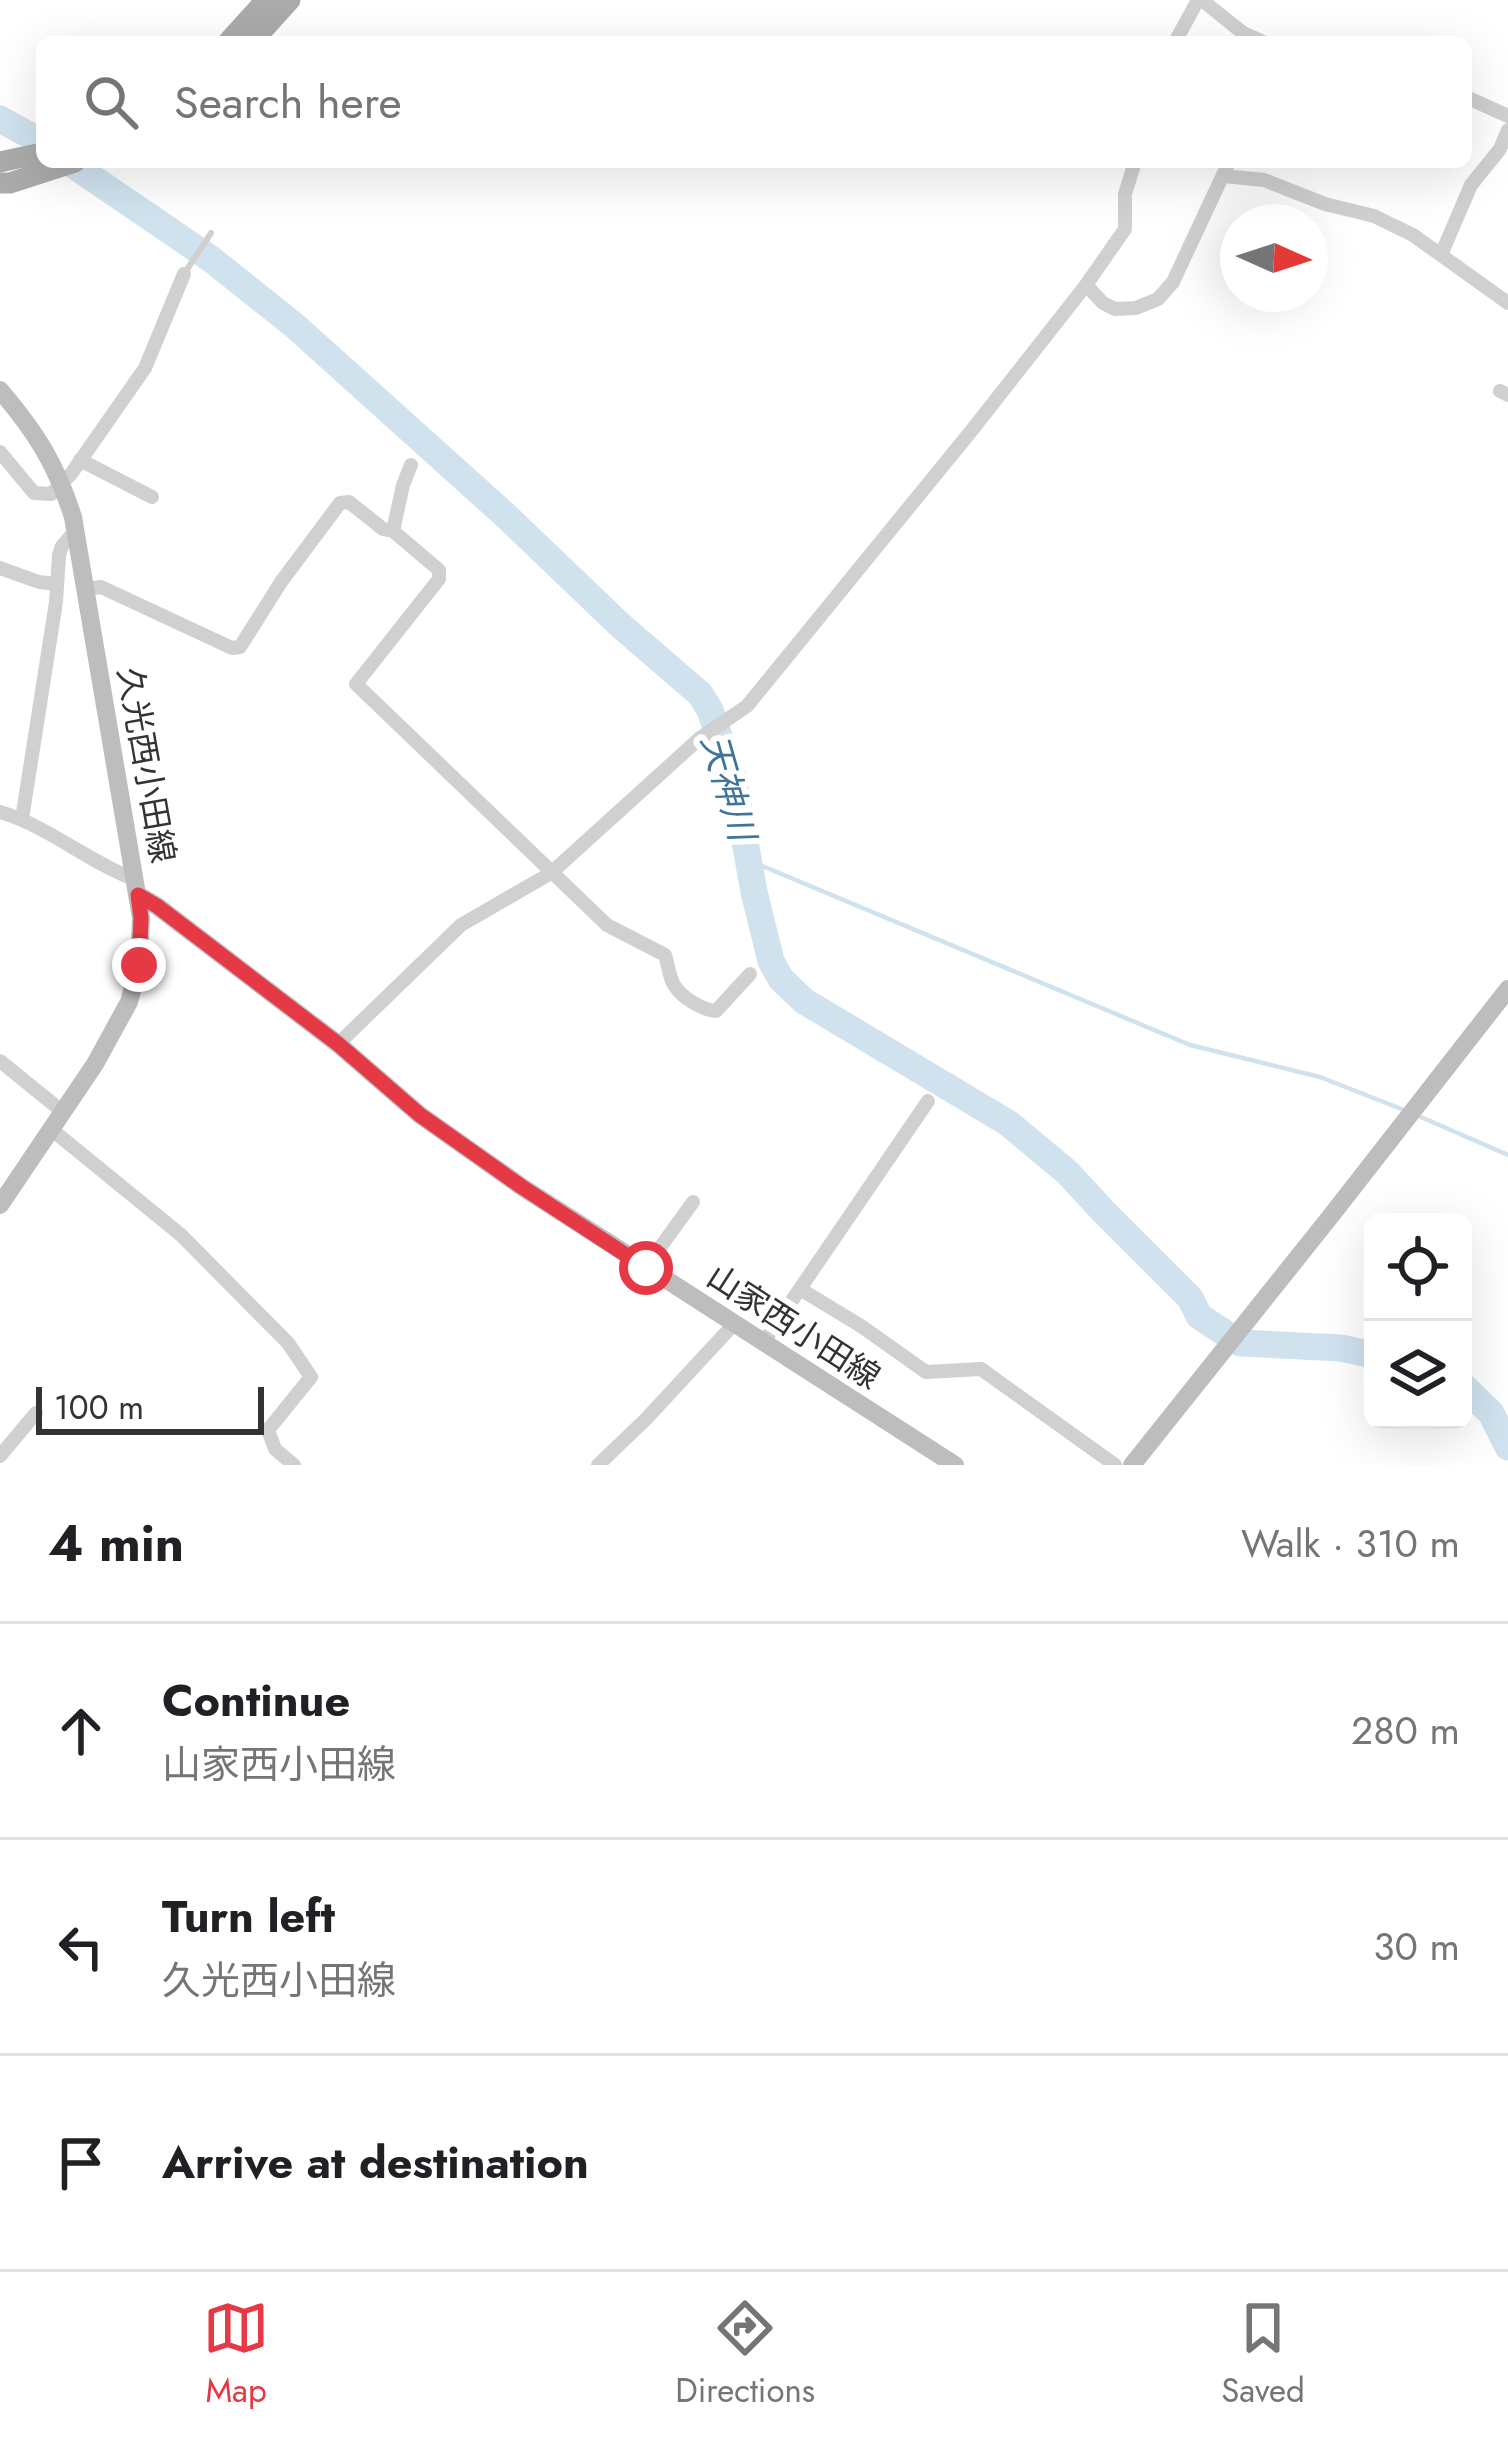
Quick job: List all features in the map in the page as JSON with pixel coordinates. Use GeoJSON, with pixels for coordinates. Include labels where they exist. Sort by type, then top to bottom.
{"type":"FeatureCollection","features":[{"type":"Feature","properties":{"kind":"main road"},"geometry":{"type":"LineString","coordinates":[[233,36],[266,0]]}},
{"type":"Feature","properties":{"kind":"main road"},"geometry":{"type":"LineString","coordinates":[[257,36],[290,0]]}},
{"type":"Feature","properties":{"kind":"main road"},"geometry":{"type":"LineString","coordinates":[[3,176],[36,157]]}},
{"type":"Feature","properties":{"kind":"main road"},"geometry":{"type":"LineString","coordinates":[[3,176],[44,168]]}},
{"type":"Feature","properties":{"kind":"main road","name":"久光西小田線"},"geometry":{"type":"LineString","coordinates":[[0,390],[32,428],[62,483],[76,530],[141,918],[139,965],[129,1002],[95,1064],[0,1205]]}},
{"type":"Feature","properties":{"kind":"main road","name":"山家西小田線"},"geometry":{"type":"LineString","coordinates":[[137,887],[338,1044],[420,1115],[522,1187],[955,1465]]}},
{"type":"Feature","properties":{"kind":"main road"},"geometry":{"type":"LineString","coordinates":[[1132,1465],[1508,988]]}},
{"type":"Feature","properties":{"kind":"street"},"geometry":{"type":"LineString","coordinates":[[1179,36],[1200,0],[1250,36]]}},
{"type":"Feature","properties":{"kind":"street"},"geometry":{"type":"LineString","coordinates":[[1472,100],[1508,116]]}},
{"type":"Feature","properties":{"kind":"street"},"geometry":{"type":"LineString","coordinates":[[1441,255],[1472,185],[1500,149],[1508,130]]}},
{"type":"Feature","properties":{"kind":"street"},"geometry":{"type":"LineString","coordinates":[[338,1044],[460,926],[551,873],[705,734],[747,706],[1086,285],[1125,229],[1124,194],[1133,168]]}},
{"type":"Feature","properties":{"kind":"street"},"geometry":{"type":"LineString","coordinates":[[1086,285],[1115,309],[1136,308],[1158,298],[1173,282],[1227,169],[1324,204],[1374,216],[1413,235],[1508,303]]}},
{"type":"Feature","properties":{"kind":"street"},"geometry":{"type":"LineString","coordinates":[[0,452],[34,493],[51,494],[145,368],[184,274]]}},
{"type":"Feature","properties":{"kind":"street"},"geometry":{"type":"LineString","coordinates":[[80,460],[152,497]]}},
{"type":"Feature","properties":{"kind":"street"},"geometry":{"type":"LineString","coordinates":[[393,531],[411,465]]}},
{"type":"Feature","properties":{"kind":"street"},"geometry":{"type":"LineString","coordinates":[[87,589],[101,587],[232,648],[240,647],[340,503],[349,502],[439,570],[439,579],[356,684],[607,925],[665,955],[678,991],[707,1011],[716,1011],[750,974]]}},
{"type":"Feature","properties":{"kind":"street"},"geometry":{"type":"LineString","coordinates":[[22,819],[59,554],[76,530]]}},
{"type":"Feature","properties":{"kind":"street"},"geometry":{"type":"LineString","coordinates":[[0,568],[57,584]]}},
{"type":"Feature","properties":{"kind":"street"},"geometry":{"type":"LineString","coordinates":[[0,812],[22,819],[137,887]]}},
{"type":"Feature","properties":{"kind":"street"},"geometry":{"type":"LineString","coordinates":[[0,1061],[288,1343],[311,1377],[268,1430],[274,1449],[294,1465]]}},
{"type":"Feature","properties":{"kind":"street"},"geometry":{"type":"LineString","coordinates":[[763,1343],[928,1101]]}},
{"type":"Feature","properties":{"kind":"street"},"geometry":{"type":"LineString","coordinates":[[646,1268],[693,1202]]}},
{"type":"Feature","properties":{"kind":"street"},"geometry":{"type":"LineString","coordinates":[[800,1288],[926,1372],[981,1369],[1115,1465]]}},
{"type":"Feature","properties":{"kind":"street"},"geometry":{"type":"LineString","coordinates":[[598,1465],[734,1324]]}},
{"type":"Feature","properties":{"kind":"street"},"geometry":{"type":"LineString","coordinates":[[0,1456],[36,1413]]}},
{"type":"Feature","properties":{"kind":"lane"},"geometry":{"type":"LineString","coordinates":[[184,274],[211,233]]}},
{"type":"Feature","properties":{"kind":"waterway","name":"天神川"},"geometry":{"type":"LineString","coordinates":[[0,119],[36,139]]}},
{"type":"Feature","properties":{"kind":"waterway","name":"天神川"},"geometry":{"type":"LineString","coordinates":[[78,168],[211,259],[295,326],[700,694],[734,780],[771,961],[781,979],[804,1001],[1008,1123],[1067,1172],[1190,1298],[1199,1316],[1240,1343],[1364,1353]]}},
{"type":"Feature","properties":{"kind":"waterway"},"geometry":{"type":"LineString","coordinates":[[748,860],[1190,1045],[1320,1077],[1404,1110]]}},
{"type":"Feature","properties":{"kind":"waterway"},"geometry":{"type":"LineString","coordinates":[[1414,1114],[1508,1155]]}},
{"type":"Feature","properties":{"kind":"waterway","name":"天神川"},"geometry":{"type":"LineString","coordinates":[[1472,1395],[1491,1413],[1508,1447]]}},
{"type":"Feature","properties":{"kind":"route"},"geometry":{"type":"LineString","coordinates":[[139,965],[138,895],[338,1044],[420,1115],[646,1268]]}}]}
